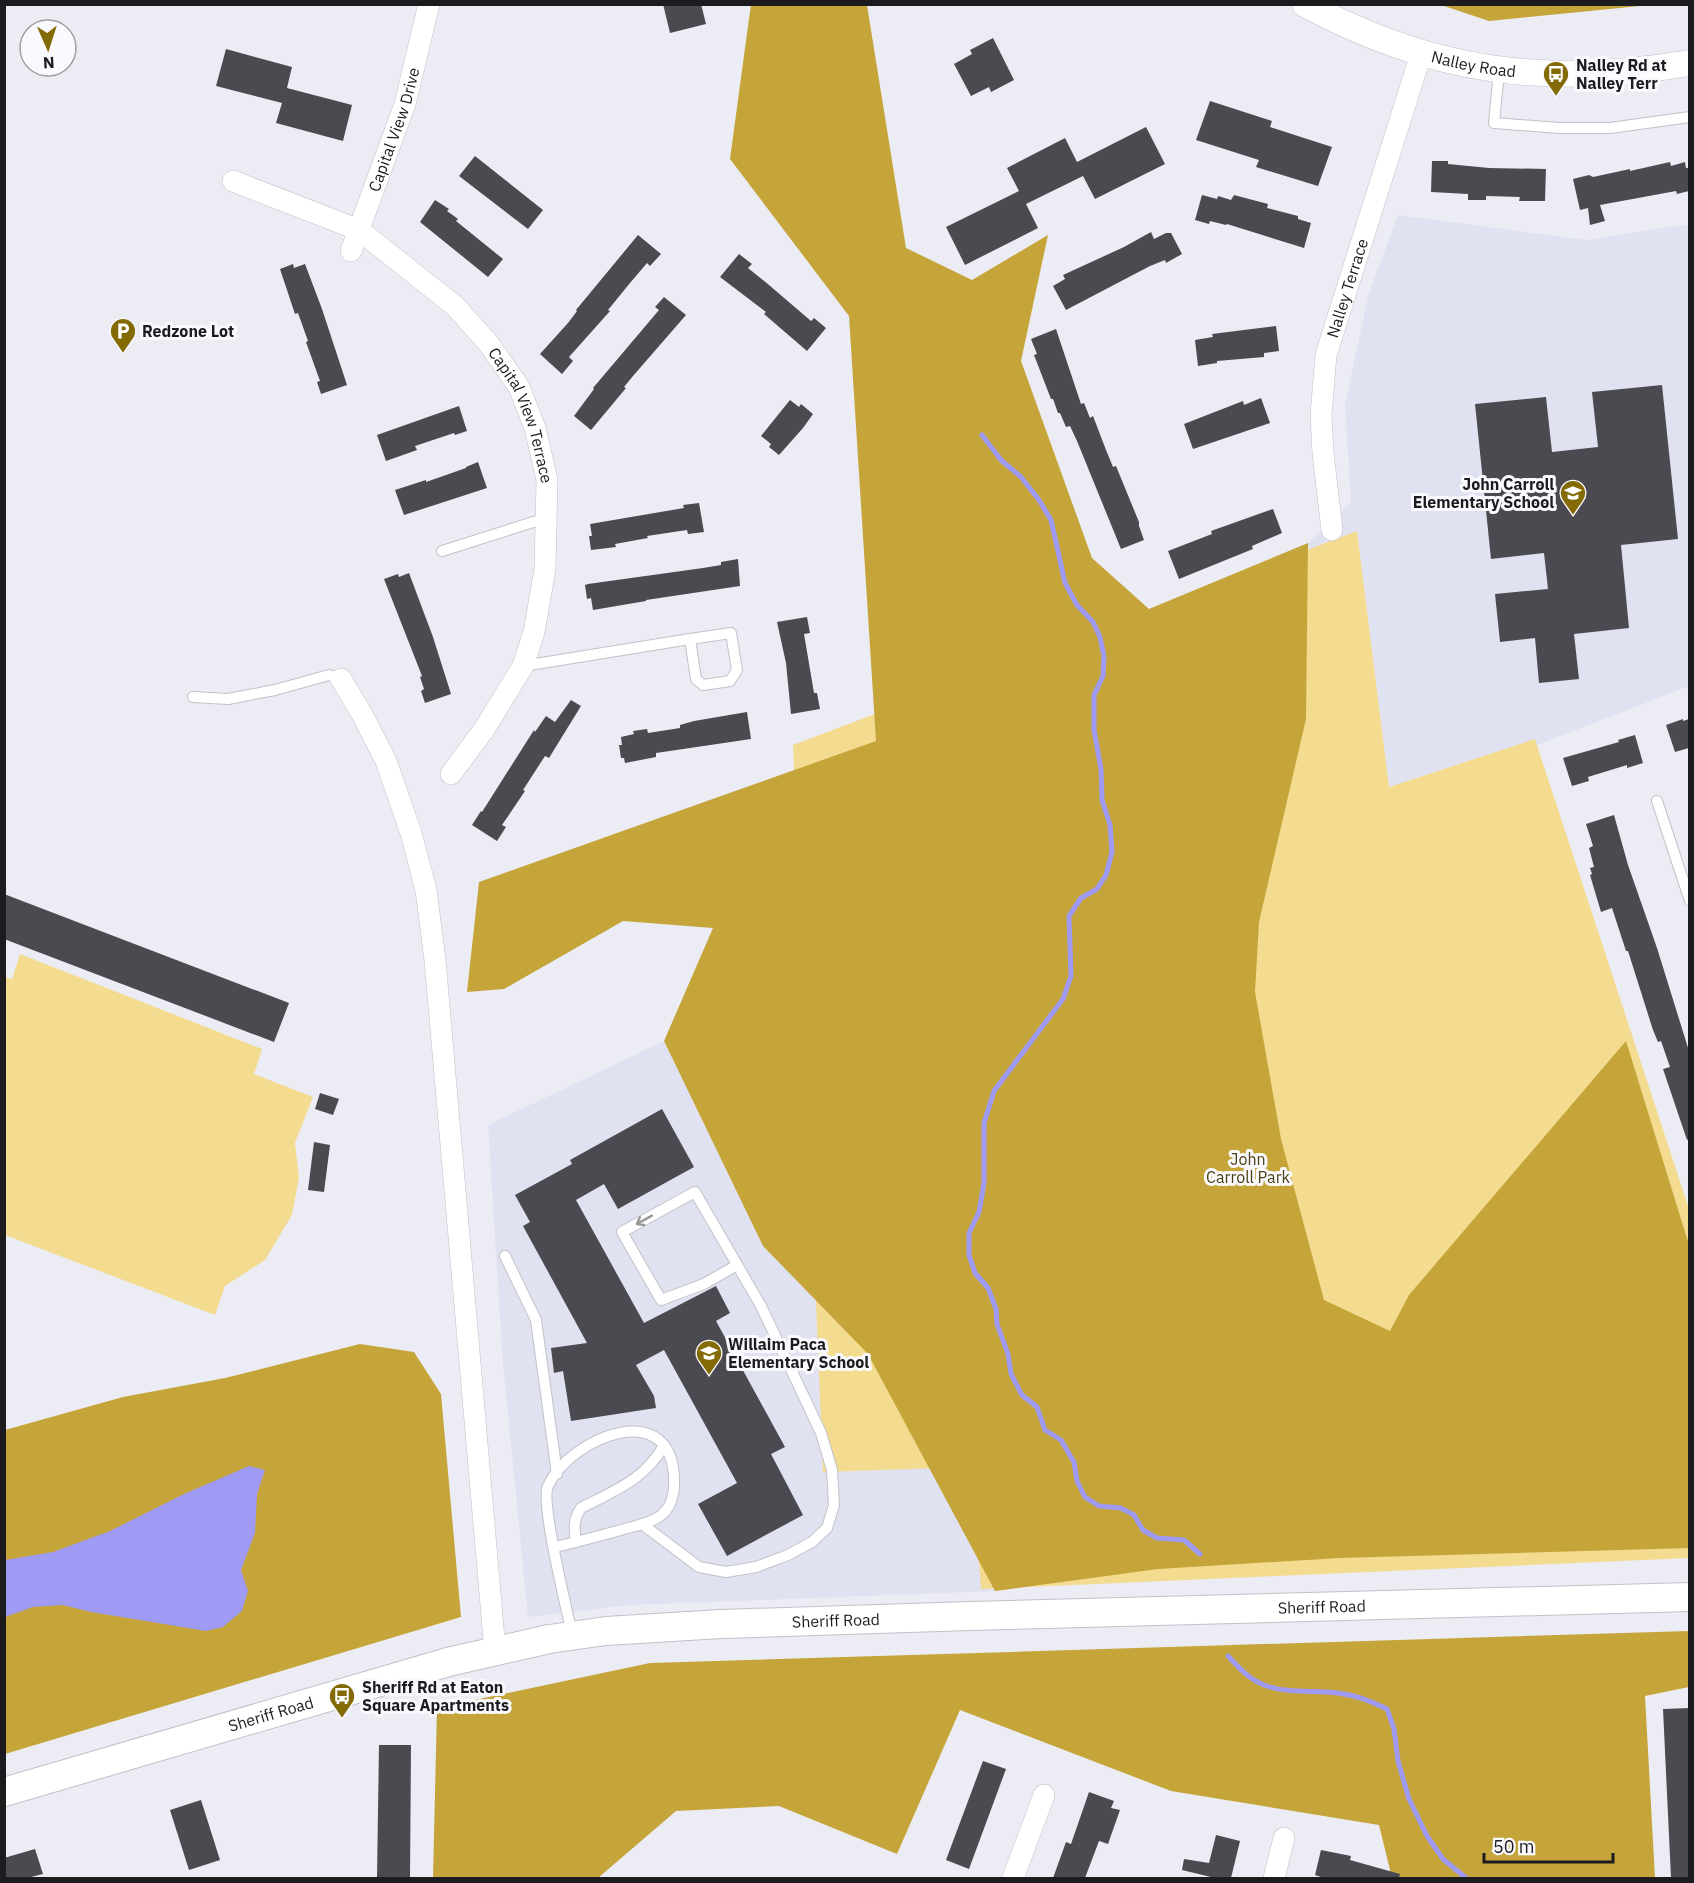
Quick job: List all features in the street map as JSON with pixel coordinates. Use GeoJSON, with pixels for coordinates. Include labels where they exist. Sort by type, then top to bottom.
{"type":"FeatureCollection","features":[{"type":"Feature","properties":{"kind":"main road","name":"Sheriff Road"},"geometry":{"type":"LineString","coordinates":[[4,1792],[448,1662],[572,1635],[606,1631],[733,1624],[1689,1597]]}},
{"type":"Feature","properties":{"kind":"street","name":"Capital View Drive"},"geometry":{"type":"LineString","coordinates":[[351,251],[405,104],[429,4]]}},
{"type":"Feature","properties":{"kind":"street","name":"Nalley Road"},"geometry":{"type":"LineString","coordinates":[[1305,4],[1355,29],[1421,54],[1500,71],[1549,75],[1596,74],[1689,63]]}},
{"type":"Feature","properties":{"kind":"street","name":"Nalley Terrace"},"geometry":{"type":"LineString","coordinates":[[1332,530],[1321,416],[1326,355],[1421,54]]}},
{"type":"Feature","properties":{"kind":"street","name":"Capital View Terrace"},"geometry":{"type":"LineString","coordinates":[[233,181],[359,230],[455,306],[489,344],[519,387],[535,428],[547,480],[545,569],[534,632],[523,666],[485,728],[451,774]]}},
{"type":"Feature","properties":{"kind":"street"},"geometry":{"type":"LineString","coordinates":[[341,679],[386,761],[411,833],[426,890],[439,1005],[495,1651]]}},
{"type":"Feature","properties":{"kind":"street"},"geometry":{"type":"LineString","coordinates":[[1013,1878],[1044,1795]]}},
{"type":"Feature","properties":{"kind":"street"},"geometry":{"type":"LineString","coordinates":[[1274,1878],[1284,1838]]}},
{"type":"Feature","properties":{"kind":"lane"},"geometry":{"type":"LineString","coordinates":[[1500,71],[1494,123],[1610,129],[1689,117]]}},
{"type":"Feature","properties":{"kind":"lane"},"geometry":{"type":"LineString","coordinates":[[442,551],[546,518]]}},
{"type":"Feature","properties":{"kind":"lane"},"geometry":{"type":"LineString","coordinates":[[523,666],[690,639],[731,633],[737,670],[730,681],[703,685],[696,679],[690,639]]}},
{"type":"Feature","properties":{"kind":"lane"},"geometry":{"type":"LineString","coordinates":[[193,697],[228,699],[275,690],[329,675],[341,679]]}},
{"type":"Feature","properties":{"kind":"lane"},"geometry":{"type":"LineString","coordinates":[[1657,801],[1689,901]]}},
{"type":"Feature","properties":{"kind":"lane"},"geometry":{"type":"LineString","coordinates":[[642,1524],[699,1567],[726,1572],[756,1567],[788,1555],[812,1542],[827,1528],[834,1505],[832,1470],[821,1433],[760,1306],[737,1265],[695,1192],[622,1232],[661,1300],[704,1284],[737,1265]]}},
{"type":"Feature","properties":{"kind":"lane"},"geometry":{"type":"LineString","coordinates":[[505,1256],[536,1320],[557,1474]]}},
{"type":"Feature","properties":{"kind":"lane"},"geometry":{"type":"LineString","coordinates":[[555,1547],[642,1524],[659,1517],[669,1506],[674,1490],[674,1468],[669,1451],[664,1445],[645,1432],[634,1430],[604,1437],[566,1461],[547,1487],[549,1525],[572,1635]]}},
{"type":"Feature","properties":{"kind":"lane"},"geometry":{"type":"LineString","coordinates":[[576,1542],[574,1528],[576,1515],[582,1508],[642,1475],[657,1460],[664,1445]]}},
{"type":"Feature","properties":{"kind":"shaded area"},"geometry":{"type":"Polygon","coordinates":[[[1398,215],[1586,240],[1689,224],[1689,686],[1527,749],[1259,922],[1306,719],[1308,543],[1351,502],[1345,404],[1369,293],[1398,215]]]}},
{"type":"Feature","properties":{"kind":"shaded area"},"geometry":{"type":"Polygon","coordinates":[[[664,1041],[763,1246],[868,1354],[995,1591],[631,1605],[528,1617],[503,1364],[488,1125],[664,1041]]]}},
{"type":"Feature","properties":{"kind":"shaded area"},"geometry":{"type":"Polygon","coordinates":[[[249,1466],[265,1470],[257,1494],[255,1533],[241,1570],[248,1591],[242,1611],[223,1627],[206,1631],[91,1612],[63,1605],[33,1607],[5,1617],[5,1560],[53,1552],[110,1531],[184,1494],[249,1466]]]}},
{"type":"Feature","properties":{"kind":"green space","name":"John Carroll Park"},"geometry":{"type":"Polygon","coordinates":[[[751,4],[867,5],[906,248],[972,280],[1048,235],[1021,361],[1092,558],[1149,609],[1308,543],[1306,719],[1259,922],[1255,992],[1281,1139],[1324,1300],[1390,1331],[1409,1295],[1626,1041],[1689,1245],[1689,1548],[1340,1558],[1158,1569],[995,1591],[868,1354],[763,1246],[664,1041],[713,928],[623,921],[504,989],[467,992],[479,882],[876,741],[849,316],[730,159],[751,4]]]}},
{"type":"Feature","properties":{"kind":"green space"},"geometry":{"type":"Polygon","coordinates":[[[1441,5],[1650,5],[1489,21],[1441,5]]]}},
{"type":"Feature","properties":{"kind":"green space","name":"John Carroll Park"},"geometry":{"type":"Polygon","coordinates":[[[1357,531],[1389,787],[1535,739],[1689,1209],[1689,1558],[981,1589],[972,1467],[823,1472],[793,745],[1357,531]]]}},
{"type":"Feature","properties":{"kind":"green space"},"geometry":{"type":"Polygon","coordinates":[[[20,954],[262,1049],[254,1074],[313,1097],[295,1143],[299,1178],[292,1215],[265,1260],[225,1286],[215,1315],[5,1235],[5,977],[12,979],[20,954]]]}},
{"type":"Feature","properties":{"kind":"green space"},"geometry":{"type":"Polygon","coordinates":[[[360,1344],[414,1352],[441,1394],[461,1617],[5,1754],[5,1430],[123,1397],[225,1378],[360,1344]]]}},
{"type":"Feature","properties":{"kind":"green space"},"geometry":{"type":"Polygon","coordinates":[[[1689,1631],[1689,1687],[1645,1696],[1655,1878],[1392,1878],[1379,1825],[1171,1791],[960,1710],[897,1854],[779,1806],[676,1811],[598,1878],[433,1878],[437,1708],[650,1663],[1689,1631]]]}},
{"type":"Feature","properties":{"kind":"building"},"geometry":{"type":"Polygon","coordinates":[[[663,4],[701,4],[706,24],[670,33],[663,4]]]}},
{"type":"Feature","properties":{"kind":"building"},"geometry":{"type":"Polygon","coordinates":[[[993,38],[1014,80],[991,92],[989,87],[971,96],[954,64],[972,54],[970,50],[993,38]]]}},
{"type":"Feature","properties":{"kind":"building"},"geometry":{"type":"Polygon","coordinates":[[[226,49],[292,67],[287,88],[352,105],[343,141],[276,123],[282,103],[216,86],[226,49]]]}},
{"type":"Feature","properties":{"kind":"building"},"geometry":{"type":"Polygon","coordinates":[[[1210,101],[1272,121],[1270,127],[1332,147],[1318,186],[1256,167],[1259,160],[1196,140],[1210,101]]]}},
{"type":"Feature","properties":{"kind":"building"},"geometry":{"type":"Polygon","coordinates":[[[1146,127],[1165,164],[1095,199],[1083,176],[1026,204],[1038,228],[965,265],[946,227],[1019,191],[1007,168],[1065,138],[1077,162],[1146,127]]]}},
{"type":"Feature","properties":{"kind":"building"},"geometry":{"type":"Polygon","coordinates":[[[475,156],[543,210],[528,229],[459,176],[475,156]]]}},
{"type":"Feature","properties":{"kind":"building"},"geometry":{"type":"Polygon","coordinates":[[[1432,161],[1448,161],[1448,164],[1489,168],[1546,169],[1545,201],[1519,201],[1520,197],[1486,196],[1486,200],[1468,200],[1468,194],[1431,192],[1432,161]]]}},
{"type":"Feature","properties":{"kind":"building"},"geometry":{"type":"Polygon","coordinates":[[[1670,162],[1671,166],[1685,162],[1686,168],[1689,168],[1689,191],[1677,194],[1676,191],[1600,205],[1605,221],[1590,225],[1588,208],[1580,210],[1573,179],[1630,169],[1630,171],[1670,162]]]}},
{"type":"Feature","properties":{"kind":"building"},"geometry":{"type":"Polygon","coordinates":[[[1202,195],[1231,200],[1234,195],[1268,204],[1267,208],[1298,216],[1298,219],[1311,223],[1304,248],[1227,224],[1210,221],[1209,224],[1195,220],[1202,195]]]}},
{"type":"Feature","properties":{"kind":"building"},"geometry":{"type":"Polygon","coordinates":[[[435,200],[449,209],[447,211],[458,219],[456,221],[503,259],[488,277],[420,222],[435,200]]]}},
{"type":"Feature","properties":{"kind":"building"},"geometry":{"type":"Polygon","coordinates":[[[1151,232],[1154,239],[1171,233],[1182,254],[1166,263],[1165,260],[1150,266],[1066,310],[1053,286],[1065,279],[1063,275],[1151,232]]]}},
{"type":"Feature","properties":{"kind":"building"},"geometry":{"type":"Polygon","coordinates":[[[638,235],[661,254],[650,266],[647,263],[630,283],[608,310],[610,311],[569,357],[573,361],[562,374],[540,354],[568,323],[576,310],[638,235]]]}},
{"type":"Feature","properties":{"kind":"building"},"geometry":{"type":"Polygon","coordinates":[[[739,254],[752,264],[748,268],[811,321],[814,318],[826,328],[807,351],[764,314],[766,312],[720,277],[739,254]]]}},
{"type":"Feature","properties":{"kind":"building"},"geometry":{"type":"Polygon","coordinates":[[[293,264],[294,268],[305,264],[347,385],[321,394],[317,382],[320,381],[306,342],[308,341],[298,313],[295,314],[280,269],[293,264]]]}},
{"type":"Feature","properties":{"kind":"building"},"geometry":{"type":"Polygon","coordinates":[[[664,297],[686,315],[633,376],[624,387],[626,388],[591,430],[574,416],[593,388],[659,310],[655,307],[664,297]]]}},
{"type":"Feature","properties":{"kind":"building"},"geometry":{"type":"Polygon","coordinates":[[[1276,326],[1279,351],[1264,353],[1264,357],[1217,361],[1217,363],[1198,366],[1195,340],[1213,337],[1212,334],[1276,326]]]}},
{"type":"Feature","properties":{"kind":"building"},"geometry":{"type":"Polygon","coordinates":[[[1056,329],[1081,404],[1084,403],[1090,418],[1093,416],[1113,467],[1116,466],[1139,522],[1144,540],[1121,549],[1077,441],[1070,426],[1066,427],[1051,399],[1034,355],[1037,354],[1031,339],[1056,329]]]}},
{"type":"Feature","properties":{"kind":"building"},"geometry":{"type":"Polygon","coordinates":[[[1662,385],[1678,539],[1621,545],[1629,628],[1574,634],[1579,679],[1539,683],[1535,638],[1500,642],[1495,594],[1548,589],[1544,553],[1491,559],[1475,404],[1546,397],[1552,452],[1598,447],[1592,392],[1662,385]]]}},
{"type":"Feature","properties":{"kind":"building"},"geometry":{"type":"Polygon","coordinates":[[[1261,398],[1270,423],[1193,449],[1184,424],[1243,401],[1244,405],[1261,398]]]}},
{"type":"Feature","properties":{"kind":"building"},"geometry":{"type":"Polygon","coordinates":[[[790,400],[799,407],[801,404],[813,414],[779,455],[761,436],[790,400]]]}},
{"type":"Feature","properties":{"kind":"building"},"geometry":{"type":"Polygon","coordinates":[[[459,406],[467,431],[415,446],[417,450],[386,461],[377,435],[459,406]]]}},
{"type":"Feature","properties":{"kind":"building"},"geometry":{"type":"Polygon","coordinates":[[[478,462],[487,488],[404,515],[395,490],[426,480],[426,482],[478,462]]]}},
{"type":"Feature","properties":{"kind":"building"},"geometry":{"type":"Polygon","coordinates":[[[699,503],[704,532],[688,534],[687,530],[647,536],[648,538],[615,544],[616,547],[591,550],[590,524],[684,508],[683,505],[699,503]]]}},
{"type":"Feature","properties":{"kind":"building"},"geometry":{"type":"Polygon","coordinates":[[[1273,509],[1282,533],[1252,546],[1253,549],[1179,579],[1168,551],[1212,534],[1211,531],[1273,509]]]}},
{"type":"Feature","properties":{"kind":"building"},"geometry":{"type":"Polygon","coordinates":[[[738,559],[740,586],[593,610],[591,598],[587,599],[585,585],[588,584],[721,565],[721,562],[738,559]]]}},
{"type":"Feature","properties":{"kind":"building"},"geometry":{"type":"Polygon","coordinates":[[[409,573],[451,694],[425,703],[421,691],[424,689],[420,677],[422,676],[384,579],[409,573]]]}},
{"type":"Feature","properties":{"kind":"building"},"geometry":{"type":"Polygon","coordinates":[[[807,617],[810,633],[804,634],[814,693],[817,693],[820,709],[791,714],[786,663],[777,622],[807,617]]]}},
{"type":"Feature","properties":{"kind":"building"},"geometry":{"type":"Polygon","coordinates":[[[571,700],[581,706],[549,758],[545,756],[523,790],[525,791],[502,825],[506,827],[497,841],[472,825],[534,730],[535,732],[546,716],[555,722],[571,700]]]}},
{"type":"Feature","properties":{"kind":"building"},"geometry":{"type":"Polygon","coordinates":[[[747,712],[751,739],[656,753],[656,757],[625,763],[624,758],[621,758],[619,745],[622,745],[621,737],[634,734],[633,731],[647,729],[648,733],[680,728],[680,725],[694,721],[747,712]]]}},
{"type":"Feature","properties":{"kind":"building"},"geometry":{"type":"Polygon","coordinates":[[[1683,719],[1683,721],[1689,719],[1689,748],[1675,752],[1666,725],[1683,719]]]}},
{"type":"Feature","properties":{"kind":"building"},"geometry":{"type":"Polygon","coordinates":[[[1635,735],[1643,763],[1627,768],[1627,765],[1588,777],[1589,781],[1572,786],[1563,758],[1635,735]]]}},
{"type":"Feature","properties":{"kind":"building"},"geometry":{"type":"Polygon","coordinates":[[[1614,815],[1628,865],[1689,1051],[1689,1139],[1687,1140],[1663,1069],[1670,1067],[1661,1041],[1658,1042],[1653,1030],[1612,908],[1601,912],[1590,875],[1592,874],[1590,868],[1594,867],[1589,848],[1593,846],[1586,824],[1614,815]]]}},
{"type":"Feature","properties":{"kind":"building"},"geometry":{"type":"Polygon","coordinates":[[[4,894],[289,1003],[274,1042],[4,939],[4,894]]]}},
{"type":"Feature","properties":{"kind":"building"},"geometry":{"type":"Polygon","coordinates":[[[320,1093],[339,1099],[333,1115],[315,1109],[320,1093]]]}},
{"type":"Feature","properties":{"kind":"building"},"geometry":{"type":"Polygon","coordinates":[[[662,1109],[694,1167],[618,1209],[604,1184],[576,1200],[644,1323],[716,1286],[730,1313],[716,1321],[785,1447],[771,1454],[803,1515],[727,1556],[698,1504],[737,1483],[664,1350],[636,1365],[654,1396],[656,1408],[571,1421],[563,1371],[554,1373],[551,1348],[587,1343],[523,1226],[530,1222],[515,1195],[572,1164],[570,1160],[662,1109]]]}},
{"type":"Feature","properties":{"kind":"building"},"geometry":{"type":"Polygon","coordinates":[[[314,1142],[330,1145],[324,1192],[308,1190],[314,1142]]]}},
{"type":"Feature","properties":{"kind":"building"},"geometry":{"type":"Polygon","coordinates":[[[1689,1708],[1689,1878],[1671,1878],[1663,1709],[1689,1708]]]}},
{"type":"Feature","properties":{"kind":"building"},"geometry":{"type":"Polygon","coordinates":[[[379,1745],[411,1745],[410,1878],[377,1878],[379,1745]]]}},
{"type":"Feature","properties":{"kind":"building"},"geometry":{"type":"Polygon","coordinates":[[[983,1761],[1006,1769],[969,1869],[946,1860],[983,1761]]]}},
{"type":"Feature","properties":{"kind":"building"},"geometry":{"type":"Polygon","coordinates":[[[1089,1792],[1114,1801],[1111,1808],[1120,1810],[1108,1844],[1099,1841],[1085,1878],[1053,1878],[1066,1842],[1071,1844],[1089,1792]]]}},
{"type":"Feature","properties":{"kind":"building"},"geometry":{"type":"Polygon","coordinates":[[[201,1800],[220,1860],[189,1870],[170,1810],[201,1800]]]}},
{"type":"Feature","properties":{"kind":"building"},"geometry":{"type":"Polygon","coordinates":[[[1216,1835],[1240,1841],[1231,1878],[1215,1878],[1182,1870],[1184,1859],[1209,1863],[1216,1835]]]}},
{"type":"Feature","properties":{"kind":"building"},"geometry":{"type":"Polygon","coordinates":[[[35,1849],[43,1874],[27,1878],[4,1878],[4,1858],[35,1849]]]}},
{"type":"Feature","properties":{"kind":"building"},"geometry":{"type":"Polygon","coordinates":[[[1321,1850],[1351,1856],[1350,1860],[1400,1874],[1399,1878],[1321,1878],[1315,1875],[1321,1850]]]}},
{"type":"Feature","properties":{"kind":"waterway"},"geometry":{"type":"LineString","coordinates":[[982,435],[1001,460],[1021,477],[1051,520],[1065,583],[1077,605],[1093,622],[1100,637],[1104,656],[1103,676],[1094,695],[1094,730],[1101,769],[1102,800],[1110,825],[1112,852],[1106,875],[1097,889],[1081,898],[1069,916],[1071,976],[1063,999],[994,1091],[984,1123],[984,1183],[979,1212],[969,1233],[969,1255],[975,1273],[988,1288],[996,1309],[997,1324],[1008,1354],[1011,1374],[1022,1395],[1037,1407],[1045,1430],[1061,1440],[1074,1462],[1077,1481],[1085,1497],[1099,1506],[1121,1508],[1134,1515],[1143,1530],[1157,1538],[1184,1540],[1200,1554]]}},
{"type":"Feature","properties":{"kind":"waterway"},"geometry":{"type":"LineString","coordinates":[[1228,1656],[1240,1669],[1264,1685],[1291,1691],[1345,1694],[1387,1709],[1394,1729],[1398,1761],[1409,1799],[1427,1836],[1443,1859],[1466,1878]]}},
{"type":"Feature","properties":{"kind":"place","name":"Nalley Rd at Nalley Terr"},"geometry":{"type":"Point","coordinates":[1556,97]}},
{"type":"Feature","properties":{"kind":"place","name":"Redzone Lot"},"geometry":{"type":"Point","coordinates":[123,354]}},
{"type":"Feature","properties":{"kind":"place","name":"John Carroll Elementary School"},"geometry":{"type":"Point","coordinates":[1573,516]}},
{"type":"Feature","properties":{"kind":"place","name":"Willaim Paca Elementary School"},"geometry":{"type":"Point","coordinates":[709,1376]}},
{"type":"Feature","properties":{"kind":"place","name":"Sheriff Rd at Eaton Square Apartments"},"geometry":{"type":"Point","coordinates":[342,1719]}}]}
